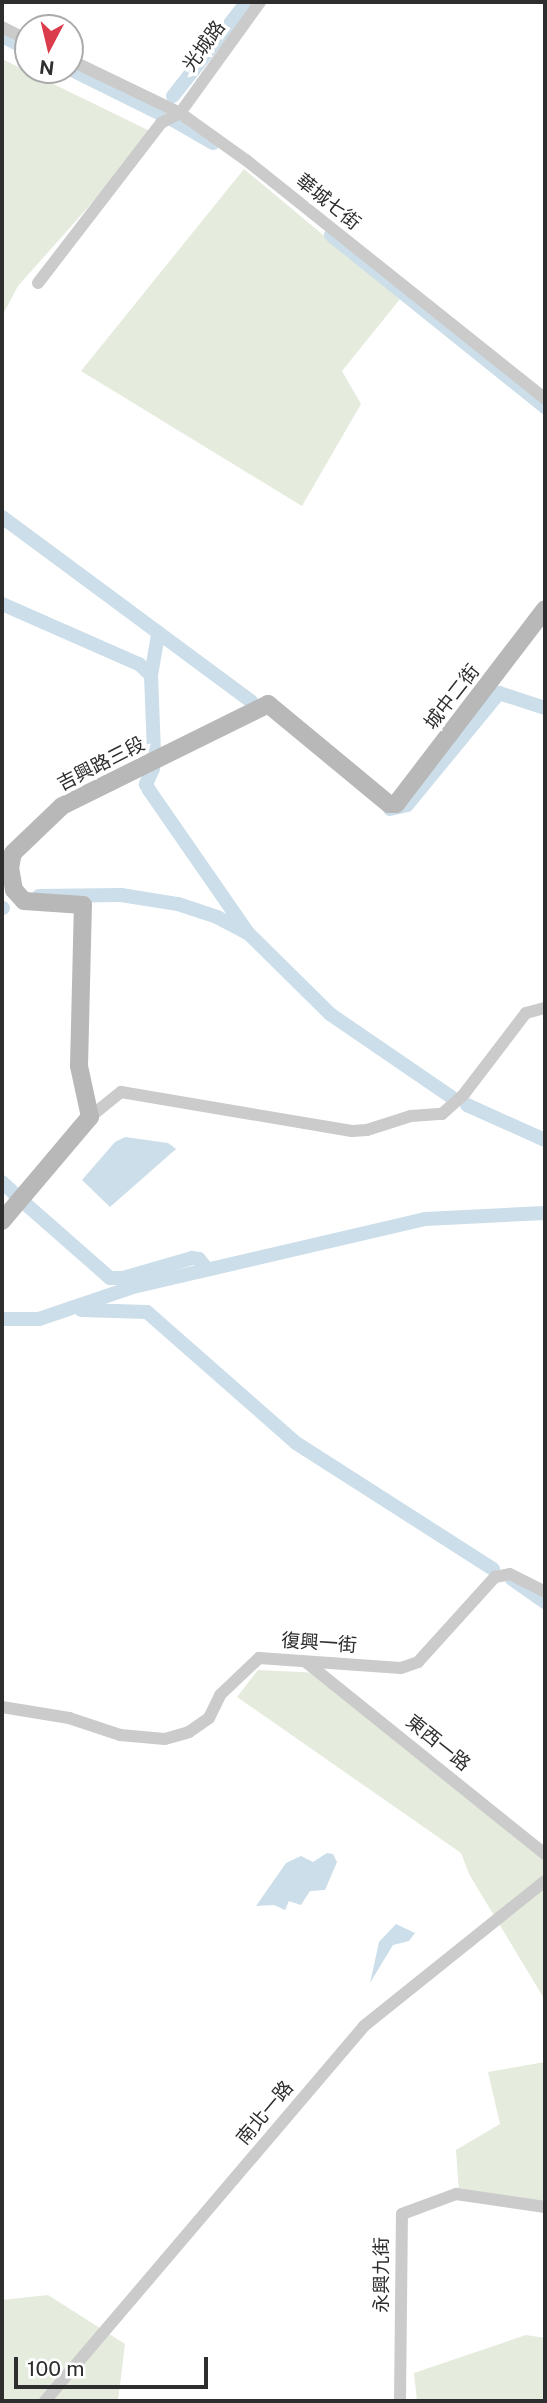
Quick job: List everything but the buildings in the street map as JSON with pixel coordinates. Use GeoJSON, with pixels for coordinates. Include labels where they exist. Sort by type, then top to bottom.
{"type":"FeatureCollection","features":[{"type":"Feature","properties":{"kind":"street","name":"光城路"},"geometry":{"type":"LineString","coordinates":[[38,283],[161,123],[180,113],[260,2]]}},
{"type":"Feature","properties":{"kind":"street","name":"華城七街"},"geometry":{"type":"LineString","coordinates":[[84,67],[180,113],[246,160],[545,399]]}},
{"type":"Feature","properties":{"kind":"street","name":"城中二街"},"geometry":{"type":"LineString","coordinates":[[388,804],[397,803],[545,609]]}},
{"type":"Feature","properties":{"kind":"street","name":"吉興路三段"},"geometry":{"type":"LineString","coordinates":[[90,1117],[79,1066],[86,916],[81,902],[24,901],[14,890],[10,869],[13,853],[62,806],[268,704],[388,804]]}},
{"type":"Feature","properties":{"kind":"street"},"geometry":{"type":"LineString","coordinates":[[2,1221],[90,1117],[121,1092],[352,1131],[368,1130],[411,1116],[442,1114],[526,1013],[545,1008]]}},
{"type":"Feature","properties":{"kind":"street","name":"復興一街"},"geometry":{"type":"LineString","coordinates":[[2,1707],[69,1718],[120,1735],[165,1738],[188,1732],[209,1718],[220,1695],[259,1658],[401,1668],[418,1662],[495,1577],[510,1574],[545,1592]]}},
{"type":"Feature","properties":{"kind":"street","name":"東西一路"},"geometry":{"type":"LineString","coordinates":[[306,1662],[545,1854]]}},
{"type":"Feature","properties":{"kind":"street","name":"南北一路"},"geometry":{"type":"LineString","coordinates":[[45,2401],[364,2026],[545,1881]]}},
{"type":"Feature","properties":{"kind":"street","name":"永興九街"},"geometry":{"type":"LineString","coordinates":[[400,2401],[402,2214],[456,2194],[545,2207]]}},
{"type":"Feature","properties":{"kind":"shaded area"},"geometry":{"type":"Polygon","coordinates":[[[2,59],[14,65],[14,84],[53,84],[154,133],[18,286],[3,314],[2,59]]]}},
{"type":"Feature","properties":{"kind":"shaded area"},"geometry":{"type":"Polygon","coordinates":[[[244,169],[400,299],[342,371],[361,404],[302,506],[81,371],[244,169]]]}},
{"type":"Feature","properties":{"kind":"shaded area"},"geometry":{"type":"Polygon","coordinates":[[[258,1670],[321,1673],[545,1858],[545,2000],[469,1874],[461,1853],[237,1697],[258,1670]]]}},
{"type":"Feature","properties":{"kind":"shaded area"},"geometry":{"type":"Polygon","coordinates":[[[545,2062],[545,2205],[459,2192],[456,2150],[500,2124],[488,2072],[545,2062]]]}},
{"type":"Feature","properties":{"kind":"shaded area"},"geometry":{"type":"Polygon","coordinates":[[[48,2295],[125,2344],[118,2401],[2,2401],[2,2300],[48,2295]]]}},
{"type":"Feature","properties":{"kind":"shaded area"},"geometry":{"type":"Polygon","coordinates":[[[526,2335],[545,2338],[545,2401],[417,2401],[414,2373],[526,2335]]]}},
{"type":"Feature","properties":{"kind":"water"},"geometry":{"type":"Polygon","coordinates":[[[125,1137],[168,1143],[176,1149],[110,1207],[82,1180],[115,1142],[125,1137]]]}},
{"type":"Feature","properties":{"kind":"water"},"geometry":{"type":"Polygon","coordinates":[[[327,1853],[333,1854],[337,1862],[325,1890],[310,1891],[301,1905],[289,1901],[285,1910],[274,1905],[256,1906],[286,1863],[301,1856],[313,1862],[327,1853]]]}},
{"type":"Feature","properties":{"kind":"water"},"geometry":{"type":"Polygon","coordinates":[[[396,1924],[415,1933],[409,1941],[393,1945],[370,1983],[379,1942],[396,1924]]]}},
{"type":"Feature","properties":{"kind":"waterway"},"geometry":{"type":"LineString","coordinates":[[173,96],[247,2]]}},
{"type":"Feature","properties":{"kind":"waterway"},"geometry":{"type":"LineString","coordinates":[[2,36],[14,42]]}},
{"type":"Feature","properties":{"kind":"waterway"},"geometry":{"type":"LineString","coordinates":[[84,76],[159,113]]}},
{"type":"Feature","properties":{"kind":"waterway"},"geometry":{"type":"LineString","coordinates":[[173,120],[213,143]]}},
{"type":"Feature","properties":{"kind":"waterway"},"geometry":{"type":"LineString","coordinates":[[331,235],[545,407]]}},
{"type":"Feature","properties":{"kind":"waterway"},"geometry":{"type":"LineString","coordinates":[[2,517],[251,701]]}},
{"type":"Feature","properties":{"kind":"waterway"},"geometry":{"type":"LineString","coordinates":[[2,604],[139,664],[151,675],[154,754]]}},
{"type":"Feature","properties":{"kind":"waterway"},"geometry":{"type":"LineString","coordinates":[[151,675],[158,635]]}},
{"type":"Feature","properties":{"kind":"waterway"},"geometry":{"type":"LineString","coordinates":[[390,809],[407,805],[499,693],[545,708]]}},
{"type":"Feature","properties":{"kind":"waterway"},"geometry":{"type":"LineString","coordinates":[[153,769],[146,784],[149,790],[248,933]]}},
{"type":"Feature","properties":{"kind":"waterway"},"geometry":{"type":"LineString","coordinates":[[39,896],[121,895],[178,904],[217,917],[249,934],[330,1014],[451,1097]]}},
{"type":"Feature","properties":{"kind":"waterway"},"geometry":{"type":"LineString","coordinates":[[467,1105],[545,1140]]}},
{"type":"Feature","properties":{"kind":"waterway"},"geometry":{"type":"LineString","coordinates":[[2,1182],[16,1195]]}},
{"type":"Feature","properties":{"kind":"waterway"},"geometry":{"type":"LineString","coordinates":[[28,1206],[110,1278],[123,1278],[192,1258],[199,1259],[206,1268]]}},
{"type":"Feature","properties":{"kind":"waterway"},"geometry":{"type":"LineString","coordinates":[[2,1319],[39,1319],[133,1287],[425,1219],[545,1213]]}},
{"type":"Feature","properties":{"kind":"waterway"},"geometry":{"type":"LineString","coordinates":[[81,1310],[147,1312],[296,1443],[493,1569]]}},
{"type":"Feature","properties":{"kind":"waterway"},"geometry":{"type":"LineString","coordinates":[[512,1579],[545,1602]]}}]}
